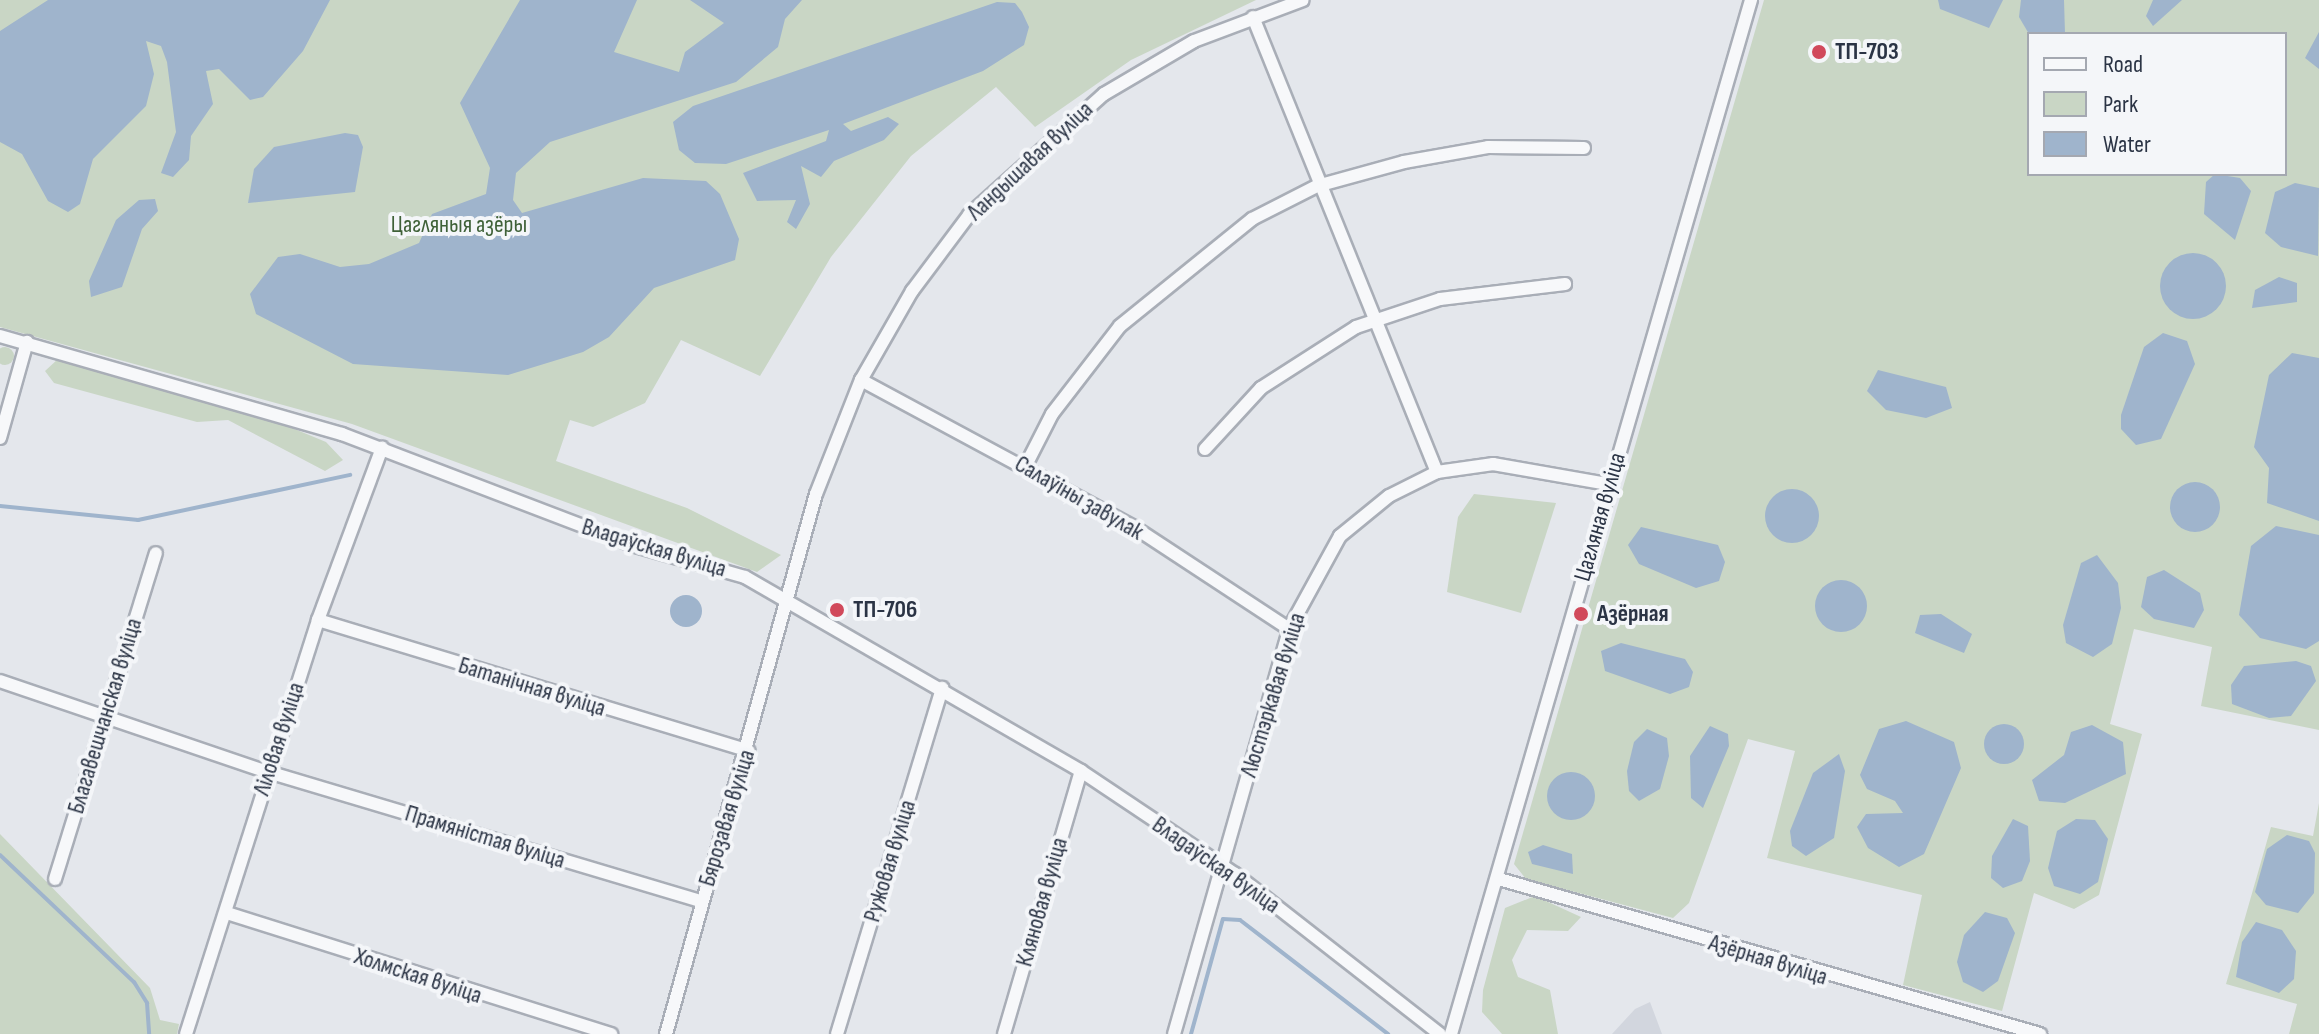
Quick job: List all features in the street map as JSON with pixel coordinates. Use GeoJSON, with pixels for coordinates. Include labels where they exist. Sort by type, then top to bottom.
{"type":"FeatureCollection","features":[{"type":"Feature","properties":{"kind":"street","name":"Ландышавая вуліца"},"geometry":{"type":"LineString","coordinates":[[788,602],[816,494],[861,380],[940,252],[1014,169],[1104,94],[1253,17],[1303,0]]}},
{"type":"Feature","properties":{"kind":"street","name":"Цагляная вуліца"},"geometry":{"type":"LineString","coordinates":[[1451,1034],[1499,879],[1608,484],[1751,0]]}},
{"type":"Feature","properties":{"kind":"street"},"geometry":{"type":"LineString","coordinates":[[1253,17],[1317,186],[1437,472]]}},
{"type":"Feature","properties":{"kind":"street"},"geometry":{"type":"LineString","coordinates":[[1025,467],[1052,414],[1120,326],[1210,247],[1317,186],[1488,147],[1584,148]]}},
{"type":"Feature","properties":{"kind":"street"},"geometry":{"type":"LineString","coordinates":[[1205,449],[1228,419],[1299,358],[1373,320],[1471,293],[1565,284]]}},
{"type":"Feature","properties":{"kind":"street","name":"Владаўская вуліца"},"geometry":{"type":"LineString","coordinates":[[0,336],[382,448],[632,545],[721,566],[942,688],[1081,771],[1221,866],[1440,1034]]}},
{"type":"Feature","properties":{"kind":"street"},"geometry":{"type":"LineString","coordinates":[[0,438],[27,342]]}},
{"type":"Feature","properties":{"kind":"street","name":"Салаўіны завулак"},"geometry":{"type":"LineString","coordinates":[[861,380],[1025,467],[1289,629]]}},
{"type":"Feature","properties":{"kind":"street","name":"Ліловая вуліца"},"geometry":{"type":"LineString","coordinates":[[186,1034],[318,620],[382,448]]}},
{"type":"Feature","properties":{"kind":"street","name":"Люстэркавая вуліца"},"geometry":{"type":"LineString","coordinates":[[1174,1034],[1289,629],[1340,536],[1389,496],[1437,472],[1506,464],[1608,484]]}},
{"type":"Feature","properties":{"kind":"street","name":"Благавешчанская вуліца"},"geometry":{"type":"LineString","coordinates":[[55,879],[156,553]]}},
{"type":"Feature","properties":{"kind":"street","name":"Бярозавая вуліца"},"geometry":{"type":"LineString","coordinates":[[666,1034],[788,602]]}},
{"type":"Feature","properties":{"kind":"street","name":"Батанічная вуліца"},"geometry":{"type":"LineString","coordinates":[[318,620],[748,751]]}},
{"type":"Feature","properties":{"kind":"street","name":"Прамяністая вуліца"},"geometry":{"type":"LineString","coordinates":[[0,681],[268,772],[702,901]]}},
{"type":"Feature","properties":{"kind":"street","name":"Ружовая вуліца"},"geometry":{"type":"LineString","coordinates":[[837,1034],[942,688]]}},
{"type":"Feature","properties":{"kind":"street","name":"Кляновая вуліца"},"geometry":{"type":"LineString","coordinates":[[1004,1034],[1081,771]]}},
{"type":"Feature","properties":{"kind":"street","name":"Азёрная вуліца"},"geometry":{"type":"LineString","coordinates":[[1499,879],[2040,1034]]}},
{"type":"Feature","properties":{"kind":"street","name":"Холмская вуліца"},"geometry":{"type":"LineString","coordinates":[[227,913],[611,1034]]}},
{"type":"Feature","properties":{"kind":"shaded area"},"geometry":{"type":"Polygon","coordinates":[[[1650,1002],[1662,1034],[1612,1034],[1635,1009],[1650,1002]]]}},
{"type":"Feature","properties":{"kind":"green space","name":"Цагляныя азёры"},"geometry":{"type":"Polygon","coordinates":[[[0,0],[1256,0],[1131,60],[1035,127],[996,87],[911,156],[831,257],[760,376],[681,340],[645,403],[593,427],[570,420],[556,461],[687,508],[781,555],[757,572],[352,424],[0,327],[0,0]]]}},
{"type":"Feature","properties":{"kind":"green space"},"geometry":{"type":"Polygon","coordinates":[[[1764,0],[2319,0],[2319,730],[2201,706],[2212,647],[2134,629],[2110,724],[2142,734],[2099,895],[2074,909],[2034,893],[2002,1011],[1903,985],[1922,895],[1767,858],[1795,751],[1748,739],[1689,903],[1673,918],[1526,879],[1514,864],[1764,0]]]}},
{"type":"Feature","properties":{"kind":"green space"},"geometry":{"type":"Polygon","coordinates":[[[2,348],[8,348],[13,353],[13,359],[8,364],[-1,362],[-1,350],[2,348]]]}},
{"type":"Feature","properties":{"kind":"green space"},"geometry":{"type":"Polygon","coordinates":[[[58,359],[280,423],[326,442],[343,460],[325,471],[228,420],[197,422],[54,383],[45,371],[58,359]]]}},
{"type":"Feature","properties":{"kind":"green space"},"geometry":{"type":"Polygon","coordinates":[[[1474,494],[1556,503],[1521,613],[1447,592],[1458,517],[1474,494]]]}},
{"type":"Feature","properties":{"kind":"green space"},"geometry":{"type":"Polygon","coordinates":[[[2319,803],[2319,1034],[2289,1034],[2297,1004],[2226,984],[2271,827],[2313,836],[2319,803]]]}},
{"type":"Feature","properties":{"kind":"green space"},"geometry":{"type":"Polygon","coordinates":[[[0,834],[150,988],[160,1020],[179,1024],[177,1034],[0,1034],[0,834]]]}},
{"type":"Feature","properties":{"kind":"green space"},"geometry":{"type":"Polygon","coordinates":[[[1535,896],[1581,917],[1568,931],[1527,930],[1512,960],[1518,977],[1550,990],[1558,1034],[1502,1034],[1482,1012],[1483,990],[1505,908],[1535,896]]]}},
{"type":"Feature","properties":{"kind":"water"},"geometry":{"type":"Polygon","coordinates":[[[48,0],[330,0],[303,51],[263,97],[250,100],[219,69],[206,71],[213,104],[191,136],[189,160],[173,177],[161,173],[176,132],[167,62],[161,46],[146,41],[154,74],[146,106],[93,159],[80,204],[68,212],[48,201],[22,154],[0,142],[0,31],[48,0]]]}},
{"type":"Feature","properties":{"kind":"water"},"geometry":{"type":"Polygon","coordinates":[[[520,0],[637,0],[614,52],[679,72],[685,52],[724,23],[690,0],[802,0],[785,19],[778,47],[736,82],[550,142],[516,173],[513,200],[522,213],[643,178],[706,181],[720,194],[739,239],[735,260],[654,288],[609,337],[583,352],[508,375],[353,364],[256,314],[250,294],[278,257],[300,254],[340,267],[369,264],[419,243],[432,214],[486,194],[490,168],[460,103],[520,0]]]}},
{"type":"Feature","properties":{"kind":"water"},"geometry":{"type":"Polygon","coordinates":[[[1938,0],[2003,0],[1989,28],[1940,9],[1938,0]]]}},
{"type":"Feature","properties":{"kind":"water"},"geometry":{"type":"Polygon","coordinates":[[[2021,0],[2064,0],[2065,32],[2028,32],[2019,17],[2021,0]]]}},
{"type":"Feature","properties":{"kind":"water"},"geometry":{"type":"Polygon","coordinates":[[[2153,0],[2182,0],[2153,26],[2146,16],[2153,0]]]}},
{"type":"Feature","properties":{"kind":"water"},"geometry":{"type":"Polygon","coordinates":[[[997,2],[1015,3],[1022,12],[1029,27],[1024,45],[983,71],[843,124],[851,131],[888,117],[899,124],[884,140],[834,161],[821,177],[801,166],[810,204],[796,229],[787,222],[796,200],[757,201],[743,173],[826,141],[829,130],[726,164],[695,163],[679,150],[673,122],[693,106],[997,2]]]}},
{"type":"Feature","properties":{"kind":"water"},"geometry":{"type":"Polygon","coordinates":[[[2319,32],[2319,69],[2305,58],[2319,32]]]}},
{"type":"Feature","properties":{"kind":"water"},"geometry":{"type":"Polygon","coordinates":[[[345,133],[358,135],[363,147],[355,192],[248,203],[254,169],[274,147],[345,133]]]}},
{"type":"Feature","properties":{"kind":"water"},"geometry":{"type":"Polygon","coordinates":[[[2213,176],[2240,178],[2251,191],[2235,240],[2204,214],[2206,182],[2213,176]]]}},
{"type":"Feature","properties":{"kind":"water"},"geometry":{"type":"Polygon","coordinates":[[[2295,183],[2319,188],[2318,256],[2281,247],[2265,233],[2275,192],[2295,183]]]}},
{"type":"Feature","properties":{"kind":"water"},"geometry":{"type":"Polygon","coordinates":[[[155,199],[158,211],[142,229],[122,287],[91,297],[89,281],[116,220],[139,200],[155,199]]]}},
{"type":"Feature","properties":{"kind":"water"},"geometry":{"type":"Polygon","coordinates":[[[2193,253],[2206,255],[2216,263],[2224,273],[2224,299],[2216,309],[2206,317],[2193,319],[2180,317],[2170,309],[2162,299],[2160,286],[2162,273],[2170,263],[2180,255],[2193,253]]]}},
{"type":"Feature","properties":{"kind":"water"},"geometry":{"type":"Polygon","coordinates":[[[2279,277],[2297,283],[2297,302],[2252,308],[2255,290],[2279,277]]]}},
{"type":"Feature","properties":{"kind":"water"},"geometry":{"type":"Polygon","coordinates":[[[2163,333],[2187,341],[2195,364],[2161,439],[2136,445],[2121,429],[2121,415],[2144,347],[2163,333]]]}},
{"type":"Feature","properties":{"kind":"water"},"geometry":{"type":"Polygon","coordinates":[[[2292,353],[2319,358],[2319,521],[2267,503],[2269,468],[2254,447],[2269,375],[2292,353]]]}},
{"type":"Feature","properties":{"kind":"water"},"geometry":{"type":"Polygon","coordinates":[[[1878,370],[1946,387],[1952,408],[1926,418],[1886,410],[1867,391],[1878,370]]]}},
{"type":"Feature","properties":{"kind":"water"},"geometry":{"type":"Polygon","coordinates":[[[2195,482],[2213,489],[2220,507],[2213,525],[2195,532],[2177,525],[2170,507],[2177,489],[2195,482]]]}},
{"type":"Feature","properties":{"kind":"water"},"geometry":{"type":"Polygon","coordinates":[[[1792,489],[1811,497],[1819,516],[1811,535],[1792,543],[1773,535],[1765,516],[1773,497],[1792,489]]]}},
{"type":"Feature","properties":{"kind":"water"},"geometry":{"type":"Polygon","coordinates":[[[2276,526],[2319,535],[2319,641],[2306,649],[2260,638],[2239,615],[2251,546],[2276,526]]]}},
{"type":"Feature","properties":{"kind":"water"},"geometry":{"type":"Polygon","coordinates":[[[1641,527],[1718,545],[1725,562],[1719,581],[1696,588],[1639,564],[1628,545],[1641,527]]]}},
{"type":"Feature","properties":{"kind":"water"},"geometry":{"type":"Polygon","coordinates":[[[2097,555],[2118,583],[2121,608],[2112,644],[2093,657],[2066,643],[2063,625],[2081,563],[2097,555]]]}},
{"type":"Feature","properties":{"kind":"water"},"geometry":{"type":"Polygon","coordinates":[[[2164,570],[2200,593],[2204,610],[2194,628],[2154,619],[2141,607],[2147,577],[2164,570]]]}},
{"type":"Feature","properties":{"kind":"water"},"geometry":{"type":"Polygon","coordinates":[[[1841,580],[1859,588],[1867,606],[1859,624],[1841,632],[1823,624],[1815,606],[1823,588],[1841,580]]]}},
{"type":"Feature","properties":{"kind":"water"},"geometry":{"type":"Polygon","coordinates":[[[686,595],[697,600],[702,611],[697,622],[686,627],[675,622],[670,611],[675,600],[686,595]]]}},
{"type":"Feature","properties":{"kind":"water"},"geometry":{"type":"Polygon","coordinates":[[[1941,614],[1972,634],[1964,653],[1915,633],[1920,615],[1941,614]]]}},
{"type":"Feature","properties":{"kind":"water"},"geometry":{"type":"Polygon","coordinates":[[[1621,643],[1685,659],[1693,672],[1689,687],[1670,694],[1605,671],[1601,651],[1621,643]]]}},
{"type":"Feature","properties":{"kind":"water"},"geometry":{"type":"Polygon","coordinates":[[[2296,661],[2311,666],[2316,681],[2291,716],[2269,718],[2232,704],[2231,685],[2244,666],[2296,661]]]}},
{"type":"Feature","properties":{"kind":"water"},"geometry":{"type":"Polygon","coordinates":[[[1906,721],[1954,742],[1961,768],[1924,854],[1899,867],[1868,848],[1857,827],[1866,814],[1903,813],[1895,801],[1867,789],[1860,775],[1879,729],[1906,721]]]}},
{"type":"Feature","properties":{"kind":"water"},"geometry":{"type":"Polygon","coordinates":[[[2004,724],[2018,730],[2024,744],[2018,758],[2004,764],[1990,758],[1984,744],[1990,730],[2004,724]]]}},
{"type":"Feature","properties":{"kind":"water"},"geometry":{"type":"Polygon","coordinates":[[[2092,725],[2123,742],[2126,774],[2065,803],[2039,801],[2032,780],[2064,755],[2071,732],[2092,725]]]}},
{"type":"Feature","properties":{"kind":"water"},"geometry":{"type":"Polygon","coordinates":[[[1710,726],[1728,734],[1729,746],[1703,808],[1691,798],[1690,756],[1710,726]]]}},
{"type":"Feature","properties":{"kind":"water"},"geometry":{"type":"Polygon","coordinates":[[[1647,729],[1667,738],[1669,756],[1660,789],[1639,801],[1629,791],[1627,771],[1634,742],[1647,729]]]}},
{"type":"Feature","properties":{"kind":"water"},"geometry":{"type":"Polygon","coordinates":[[[1839,754],[1845,771],[1834,838],[1806,856],[1792,846],[1790,831],[1813,773],[1839,754]]]}},
{"type":"Feature","properties":{"kind":"water"},"geometry":{"type":"Polygon","coordinates":[[[1571,772],[1588,779],[1595,796],[1588,813],[1571,820],[1554,813],[1547,796],[1554,779],[1571,772]]]}},
{"type":"Feature","properties":{"kind":"water"},"geometry":{"type":"Polygon","coordinates":[[[2013,819],[2028,826],[2030,861],[2022,881],[2003,888],[1991,878],[1992,856],[2013,819]]]}},
{"type":"Feature","properties":{"kind":"water"},"geometry":{"type":"Polygon","coordinates":[[[2076,819],[2095,820],[2108,839],[2098,882],[2080,894],[2054,886],[2048,868],[2057,831],[2076,819]]]}},
{"type":"Feature","properties":{"kind":"water"},"geometry":{"type":"Polygon","coordinates":[[[2287,835],[2309,841],[2315,853],[2314,893],[2298,913],[2266,905],[2255,892],[2267,849],[2287,835]]]}},
{"type":"Feature","properties":{"kind":"water"},"geometry":{"type":"Polygon","coordinates":[[[1543,845],[1572,854],[1573,874],[1532,864],[1528,852],[1543,845]]]}},
{"type":"Feature","properties":{"kind":"water"},"geometry":{"type":"Polygon","coordinates":[[[1985,912],[2007,918],[2015,933],[1998,981],[1983,992],[1963,982],[1957,962],[1964,935],[1985,912]]]}},
{"type":"Feature","properties":{"kind":"water"},"geometry":{"type":"Polygon","coordinates":[[[2256,922],[2282,930],[2296,951],[2294,979],[2279,993],[2236,977],[2242,942],[2256,922]]]}},
{"type":"Feature","properties":{"kind":"waterway"},"geometry":{"type":"LineString","coordinates":[[0,506],[138,520],[350,475]]}},
{"type":"Feature","properties":{"kind":"waterway"},"geometry":{"type":"LineString","coordinates":[[0,855],[134,982],[147,1003],[149,1034]]}},
{"type":"Feature","properties":{"kind":"waterway"},"geometry":{"type":"LineString","coordinates":[[1191,1034],[1223,919],[1240,920],[1388,1034]]}},
{"type":"Feature","properties":{"kind":"place","name":"ТП-703"},"geometry":{"type":"Point","coordinates":[1819,52]}},
{"type":"Feature","properties":{"kind":"place","name":"ТП-706"},"geometry":{"type":"Point","coordinates":[837,610]}},
{"type":"Feature","properties":{"kind":"place","name":"Азёрная"},"geometry":{"type":"Point","coordinates":[1581,614]}}]}
